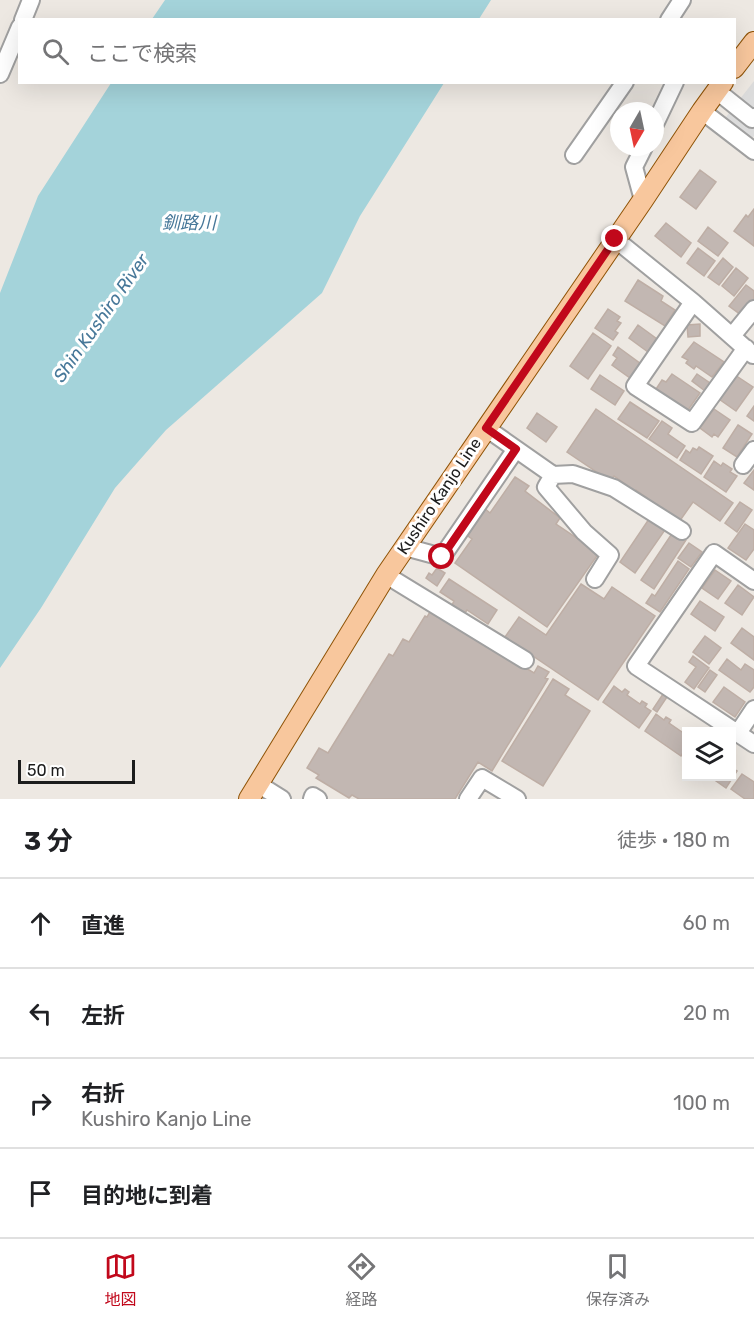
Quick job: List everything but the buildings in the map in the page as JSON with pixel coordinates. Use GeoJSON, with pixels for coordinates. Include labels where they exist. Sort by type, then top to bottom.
{"type":"FeatureCollection","features":[{"type":"Feature","properties":{"kind":"main road"},"geometry":{"type":"LineString","coordinates":[[736,67],[754,42]]}},
{"type":"Feature","properties":{"kind":"main road","name":"Kushiro Kanjo Line"},"geometry":{"type":"LineString","coordinates":[[253,792],[386,575],[720,87]]}},
{"type":"Feature","properties":{"kind":"street"},"geometry":{"type":"LineString","coordinates":[[24,18],[31,0]]}},
{"type":"Feature","properties":{"kind":"street"},"geometry":{"type":"LineString","coordinates":[[0,74],[18,32]]}},
{"type":"Feature","properties":{"kind":"street"},"geometry":{"type":"LineString","coordinates":[[574,155],[624,84]]}},
{"type":"Feature","properties":{"kind":"street"},"geometry":{"type":"LineString","coordinates":[[664,105],[674,84]]}},
{"type":"Feature","properties":{"kind":"street"},"geometry":{"type":"LineString","coordinates":[[720,87],[752,119],[754,117]]}},
{"type":"Feature","properties":{"kind":"street"},"geometry":{"type":"LineString","coordinates":[[702,111],[754,152]]}},
{"type":"Feature","properties":{"kind":"street"},"geometry":{"type":"LineString","coordinates":[[640,156],[634,167],[643,200]]}},
{"type":"Feature","properties":{"kind":"street"},"geometry":{"type":"LineString","coordinates":[[615,239],[693,302],[750,352],[692,423],[635,386],[693,302]]}},
{"type":"Feature","properties":{"kind":"street"},"geometry":{"type":"LineString","coordinates":[[732,336],[754,309]]}},
{"type":"Feature","properties":{"kind":"street"},"geometry":{"type":"LineString","coordinates":[[486,428],[553,475],[573,474],[614,488],[682,531]]}},
{"type":"Feature","properties":{"kind":"street"},"geometry":{"type":"LineString","coordinates":[[405,547],[442,557],[516,449]]}},
{"type":"Feature","properties":{"kind":"street"},"geometry":{"type":"LineString","coordinates":[[743,465],[754,450]]}},
{"type":"Feature","properties":{"kind":"street"},"geometry":{"type":"LineString","coordinates":[[553,475],[546,487],[584,532],[610,555],[595,579]]}},
{"type":"Feature","properties":{"kind":"street"},"geometry":{"type":"LineString","coordinates":[[754,581],[714,553],[636,666],[754,744]]}},
{"type":"Feature","properties":{"kind":"street"},"geometry":{"type":"LineString","coordinates":[[386,575],[525,660]]}},
{"type":"Feature","properties":{"kind":"street"},"geometry":{"type":"LineString","coordinates":[[738,733],[754,709]]}},
{"type":"Feature","properties":{"kind":"street"},"geometry":{"type":"LineString","coordinates":[[468,799],[482,778],[517,799]]}},
{"type":"Feature","properties":{"kind":"street"},"geometry":{"type":"LineString","coordinates":[[253,792],[282,799]]}},
{"type":"Feature","properties":{"kind":"street"},"geometry":{"type":"LineString","coordinates":[[312,799],[313,796],[318,799]]}},
{"type":"Feature","properties":{"kind":"shaded area"},"geometry":{"type":"Polygon","coordinates":[[[754,81],[754,136],[752,138],[726,117],[754,81]]]}},
{"type":"Feature","properties":{"kind":"water"},"geometry":{"type":"Polygon","coordinates":[[[165,0],[491,0],[480,18],[153,18],[165,0]]]}},
{"type":"Feature","properties":{"kind":"water","name":"釧路川"},"geometry":{"type":"Polygon","coordinates":[[[110,84],[443,84],[360,216],[322,293],[166,430],[115,488],[41,608],[0,668],[0,293],[38,196],[110,84]]]}},
{"type":"Feature","properties":{"kind":"route"},"geometry":{"type":"LineString","coordinates":[[442,557],[516,449],[486,428],[615,239]]}},
{"type":"Feature","properties":{"kind":"water label","name":"Shin Kushiro River"},"geometry":{"type":"Point","coordinates":[101,318]}}]}
